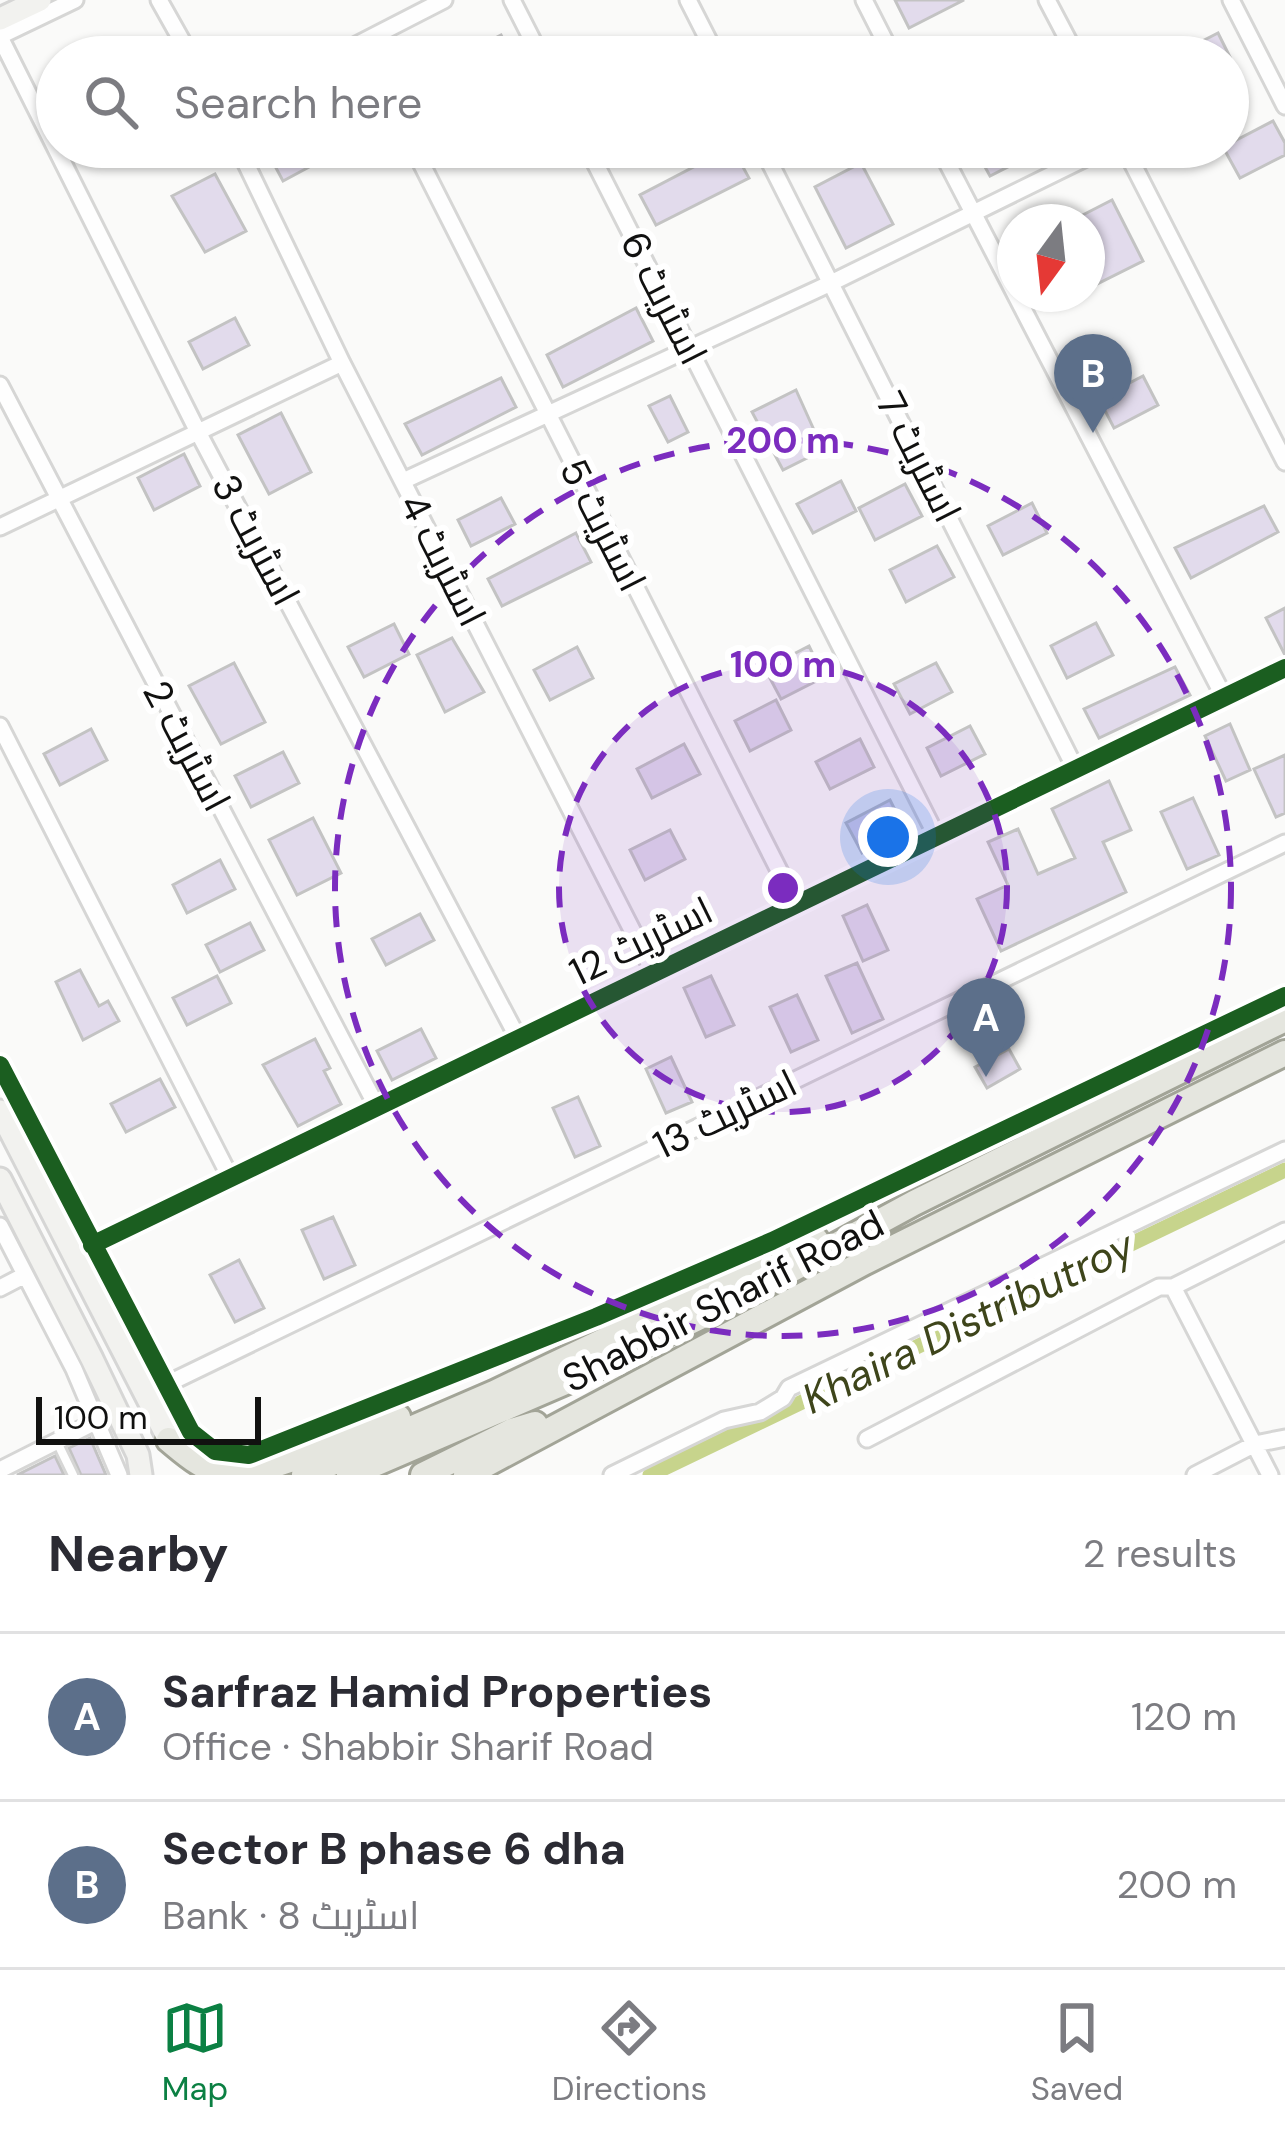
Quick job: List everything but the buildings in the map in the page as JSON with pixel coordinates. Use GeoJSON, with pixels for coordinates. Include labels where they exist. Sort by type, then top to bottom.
{"type":"FeatureCollection","features":[{"type":"Feature","properties":{"kind":"main road"},"geometry":{"type":"LineString","coordinates":[[0,19],[40,0]]}},
{"type":"Feature","properties":{"kind":"main road","name":"Shabbir Sharif Road"},"geometry":{"type":"LineString","coordinates":[[350,1475],[577,1377],[1285,1019]]}},
{"type":"Feature","properties":{"kind":"main road"},"geometry":{"type":"LineString","coordinates":[[466,1475],[866,1262],[1285,1053]]}},
{"type":"Feature","properties":{"kind":"main road"},"geometry":{"type":"LineString","coordinates":[[0,1111],[127,1336],[181,1475]]}},
{"type":"Feature","properties":{"kind":"main road"},"geometry":{"type":"LineString","coordinates":[[0,1179],[83,1364],[137,1455],[141,1475]]}},
{"type":"Feature","properties":{"kind":"main road"},"geometry":{"type":"LineString","coordinates":[[304,1475],[494,1394],[820,1238],[914,1203]]}},
{"type":"Feature","properties":{"kind":"main road"},"geometry":{"type":"LineString","coordinates":[[169,1440],[207,1468],[225,1473],[260,1472],[509,1373],[568,1357]]}},
{"type":"Feature","properties":{"kind":"main road"},"geometry":{"type":"LineString","coordinates":[[423,1475],[512,1431],[589,1408]]}},
{"type":"Feature","properties":{"kind":"street"},"geometry":{"type":"LineString","coordinates":[[0,37],[75,0]]}},
{"type":"Feature","properties":{"kind":"street"},"geometry":{"type":"LineString","coordinates":[[160,0],[180,36]]}},
{"type":"Feature","properties":{"kind":"street"},"geometry":{"type":"LineString","coordinates":[[387,36],[444,0]]}},
{"type":"Feature","properties":{"kind":"street"},"geometry":{"type":"LineString","coordinates":[[512,0],[530,36]]}},
{"type":"Feature","properties":{"kind":"street"},"geometry":{"type":"LineString","coordinates":[[688,0],[706,36]]}},
{"type":"Feature","properties":{"kind":"street"},"geometry":{"type":"LineString","coordinates":[[864,0],[882,36]]}},
{"type":"Feature","properties":{"kind":"street"},"geometry":{"type":"LineString","coordinates":[[1047,0],[1066,36]]}},
{"type":"Feature","properties":{"kind":"street"},"geometry":{"type":"LineString","coordinates":[[1231,0],[1285,106]]}},
{"type":"Feature","properties":{"kind":"street","name":"اسٹریٹ 3"},"geometry":{"type":"LineString","coordinates":[[0,37],[36,109]]}},
{"type":"Feature","properties":{"kind":"street","name":"اسٹریٹ 3"},"geometry":{"type":"LineString","coordinates":[[66,168],[198,432],[519,1040]]}},
{"type":"Feature","properties":{"kind":"street","name":"اسٹریٹ 4"},"geometry":{"type":"LineString","coordinates":[[248,168],[342,363],[653,971]]}},
{"type":"Feature","properties":{"kind":"street","name":"اسٹریٹ 5"},"geometry":{"type":"LineString","coordinates":[[424,168],[795,902]]}},
{"type":"Feature","properties":{"kind":"street","name":"اسٹریٹ 6"},"geometry":{"type":"LineString","coordinates":[[598,168],[936,835]]}},
{"type":"Feature","properties":{"kind":"street","name":"اسٹریٹ 7"},"geometry":{"type":"LineString","coordinates":[[773,168],[1075,768]]}},
{"type":"Feature","properties":{"kind":"street"},"geometry":{"type":"LineString","coordinates":[[950,168],[1224,697]]}},
{"type":"Feature","properties":{"kind":"street"},"geometry":{"type":"LineString","coordinates":[[403,481],[688,346],[832,284],[1064,168]]}},
{"type":"Feature","properties":{"kind":"street"},"geometry":{"type":"LineString","coordinates":[[1135,168],[1285,462]]}},
{"type":"Feature","properties":{"kind":"street"},"geometry":{"type":"LineString","coordinates":[[0,527],[342,363]]}},
{"type":"Feature","properties":{"kind":"street","name":"اسٹریٹ 2"},"geometry":{"type":"LineString","coordinates":[[0,385],[376,1107]]}},
{"type":"Feature","properties":{"kind":"street","name":"اسٹریٹ 12"},"geometry":{"type":"LineString","coordinates":[[92,1245],[1285,668]]}},
{"type":"Feature","properties":{"kind":"street"},"geometry":{"type":"LineString","coordinates":[[0,726],[230,1177]]}},
{"type":"Feature","properties":{"kind":"street","name":"اسٹریٹ 13"},"geometry":{"type":"LineString","coordinates":[[165,1385],[1285,843]]}},
{"type":"Feature","properties":{"kind":"street"},"geometry":{"type":"LineString","coordinates":[[0,1065],[92,1245],[127,1336],[165,1385],[190,1432],[206,1446],[237,1456],[272,1449],[772,1240],[1285,996]]}},
{"type":"Feature","properties":{"kind":"street"},"geometry":{"type":"LineString","coordinates":[[612,1475],[724,1420],[760,1412],[789,1388],[1285,1150]]}},
{"type":"Feature","properties":{"kind":"street"},"geometry":{"type":"LineString","coordinates":[[0,1226],[25,1275],[83,1364],[119,1475]]}},
{"type":"Feature","properties":{"kind":"street"},"geometry":{"type":"LineString","coordinates":[[867,1438],[1159,1288],[1173,1287],[1285,1231]]}},
{"type":"Feature","properties":{"kind":"street"},"geometry":{"type":"LineString","coordinates":[[0,1288],[25,1275]]}},
{"type":"Feature","properties":{"kind":"street"},"geometry":{"type":"LineString","coordinates":[[1173,1287],[1270,1475]]}},
{"type":"Feature","properties":{"kind":"street"},"geometry":{"type":"LineString","coordinates":[[0,1470],[98,1421]]}},
{"type":"Feature","properties":{"kind":"street"},"geometry":{"type":"LineString","coordinates":[[1195,1475],[1255,1444],[1285,1438]]}},
{"type":"Feature","properties":{"kind":"lane"},"geometry":{"type":"LineString","coordinates":[[57,1443],[73,1475]]}},
{"type":"Feature","properties":{"kind":"waterway","name":"Khaira Distributroy"},"geometry":{"type":"LineString","coordinates":[[650,1475],[1285,1170]]}},
{"type":"Feature","properties":{"kind":"cycle path"},"geometry":{"type":"LineString","coordinates":[[92,1245],[1285,668]]}},
{"type":"Feature","properties":{"kind":"cycle path"},"geometry":{"type":"LineString","coordinates":[[0,1065],[191,1432],[215,1451],[249,1455],[596,1317],[772,1241],[1285,996]]}},
{"type":"Feature","properties":{"kind":"place","name":"Sector B phase 6 dha"},"geometry":{"type":"Point","coordinates":[1093,433]}},
{"type":"Feature","properties":{"kind":"place","name":"Sarfraz Hamid Properties"},"geometry":{"type":"Point","coordinates":[986,1077]}}]}
